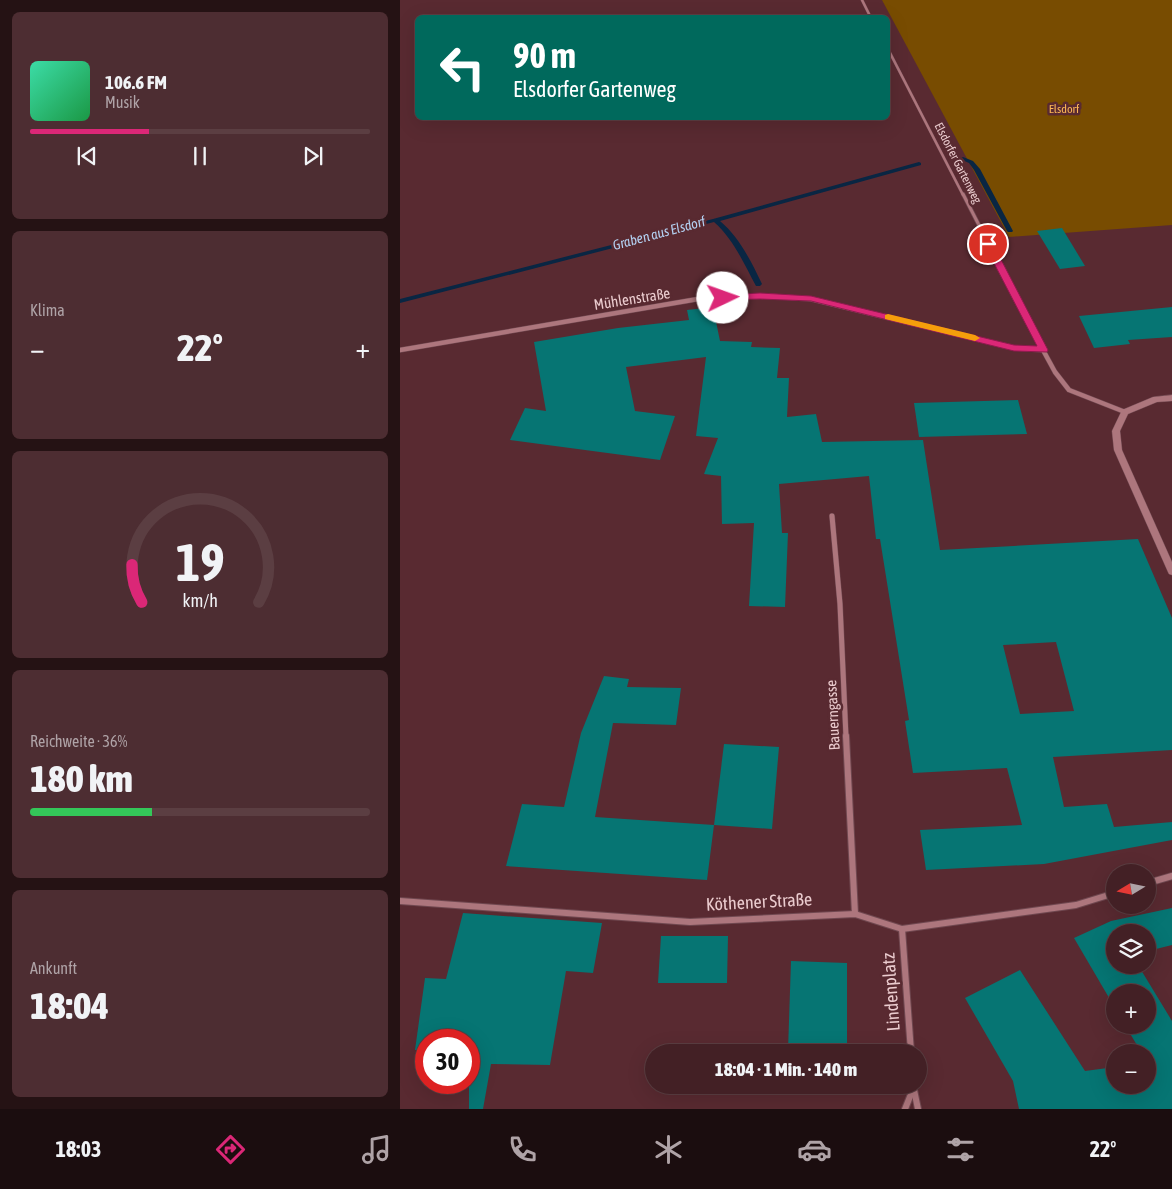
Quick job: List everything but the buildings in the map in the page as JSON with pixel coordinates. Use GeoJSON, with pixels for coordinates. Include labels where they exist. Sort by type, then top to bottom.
{"type":"FeatureCollection","features":[{"type":"Feature","properties":{"kind":"street","name":"Mühlenstraße"},"geometry":{"type":"LineString","coordinates":[[400,350],[704,298],[760,296],[811,299],[1014,348],[1043,350]]}},
{"type":"Feature","properties":{"kind":"street","name":"Elsdorfer Gartenweg"},"geometry":{"type":"LineString","coordinates":[[1043,350],[1055,372],[1069,390],[1126,412]]}},
{"type":"Feature","properties":{"kind":"street"},"geometry":{"type":"LineString","coordinates":[[1172,398],[1156,399],[1126,412],[1116,431],[1118,450],[1172,572]]}},
{"type":"Feature","properties":{"kind":"street","name":"Bauerngasse"},"geometry":{"type":"LineString","coordinates":[[832,516],[840,604],[855,914]]}},
{"type":"Feature","properties":{"kind":"street"},"geometry":{"type":"LineString","coordinates":[[1156,881],[1172,876]]}},
{"type":"Feature","properties":{"kind":"street","name":"Köthener Straße"},"geometry":{"type":"LineString","coordinates":[[400,901],[690,922],[855,914],[902,929],[1076,905],[1106,896]]}},
{"type":"Feature","properties":{"kind":"street","name":"Lindenplatz"},"geometry":{"type":"LineString","coordinates":[[902,929],[910,1044]]}},
{"type":"Feature","properties":{"kind":"street"},"geometry":{"type":"LineString","coordinates":[[905,1109],[910,1094]]}},
{"type":"Feature","properties":{"kind":"street"},"geometry":{"type":"LineString","coordinates":[[915,1094],[918,1109]]}},
{"type":"Feature","properties":{"kind":"lane"},"geometry":{"type":"LineString","coordinates":[[862,0],[870,15]]}},
{"type":"Feature","properties":{"kind":"lane","name":"Elsdorfer Gartenweg"},"geometry":{"type":"LineString","coordinates":[[890,53],[1043,350]]}},
{"type":"Feature","properties":{"kind":"green space","name":"Elsdorf"},"geometry":{"type":"Polygon","coordinates":[[[882,0],[1172,0],[1172,225],[1009,237],[882,0]]]}},
{"type":"Feature","properties":{"kind":"waterway","name":"Graben aus Elsdorf"},"geometry":{"type":"LineString","coordinates":[[963,159],[971,162],[977,169],[1010,231]]}},
{"type":"Feature","properties":{"kind":"waterway","name":"Graben aus Elsdorf"},"geometry":{"type":"LineString","coordinates":[[715,220],[919,164]]}},
{"type":"Feature","properties":{"kind":"waterway","name":"Graben aus Elsdorf"},"geometry":{"type":"LineString","coordinates":[[400,301],[715,220]]}},
{"type":"Feature","properties":{"kind":"waterway"},"geometry":{"type":"LineString","coordinates":[[715,220],[729,233],[741,249],[758,284]]}},
{"type":"Feature","properties":{"kind":"slow traffic"},"geometry":{"type":"LineString","coordinates":[[888,317],[975,338]]}},
{"type":"Feature","properties":{"kind":"route"},"geometry":{"type":"LineString","coordinates":[[723,298],[760,296],[811,299],[1014,348],[1043,350],[988,244]]}}]}
